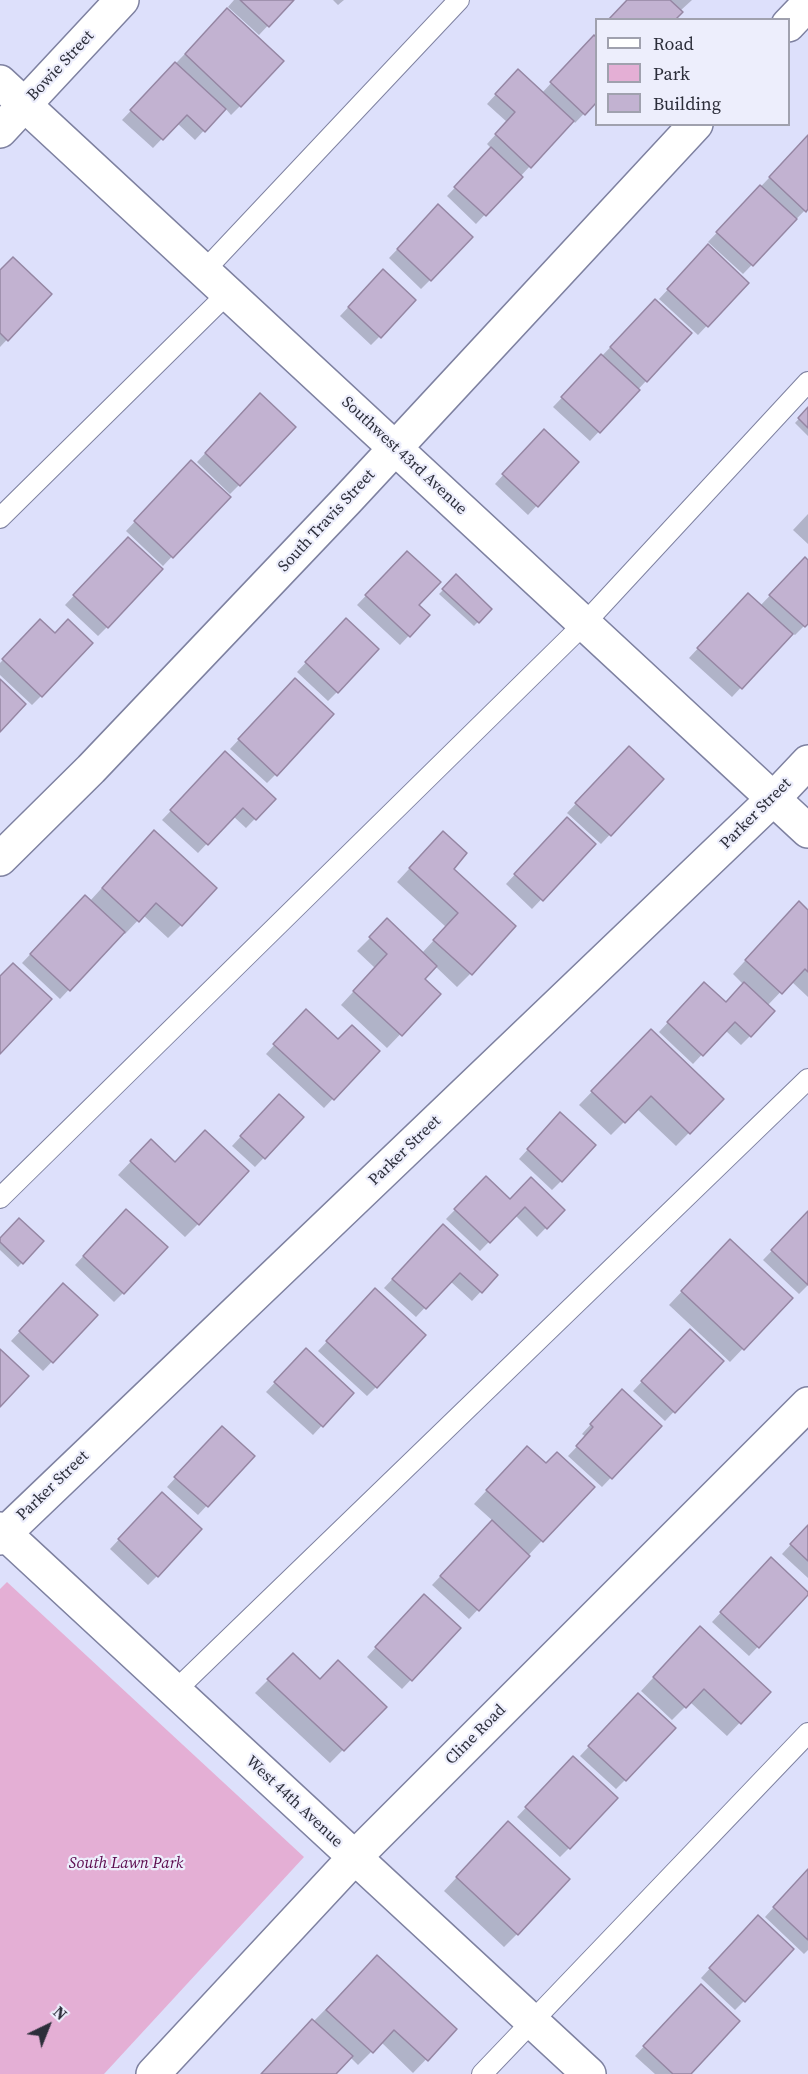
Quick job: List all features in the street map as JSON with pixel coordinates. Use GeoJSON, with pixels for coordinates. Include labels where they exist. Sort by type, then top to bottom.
{"type":"FeatureCollection","features":[{"type":"Feature","properties":{"kind":"street","name":"Bowie Street"},"geometry":{"type":"LineString","coordinates":[[0,131],[122,0]]}},
{"type":"Feature","properties":{"kind":"street"},"geometry":{"type":"LineString","coordinates":[[790,24],[808,4]]}},
{"type":"Feature","properties":{"kind":"street","name":"Southwest 43rd Avenue"},"geometry":{"type":"LineString","coordinates":[[0,82],[808,831]]}},
{"type":"Feature","properties":{"kind":"street","name":"South Travis Street"},"geometry":{"type":"LineString","coordinates":[[0,860],[91,769],[396,448],[694,126]]}},
{"type":"Feature","properties":{"kind":"street","name":"Parker Street"},"geometry":{"type":"LineString","coordinates":[[1,1534],[774,798],[808,762]]}},
{"type":"Feature","properties":{"kind":"street","name":"Cline Road"},"geometry":{"type":"LineString","coordinates":[[153,2074],[354,1858],[808,1404]]}},
{"type":"Feature","properties":{"kind":"street","name":"West 44th Avenue"},"geometry":{"type":"LineString","coordinates":[[1,1534],[175,1691],[589,2074]]}},
{"type":"Feature","properties":{"kind":"lane"},"geometry":{"type":"LineString","coordinates":[[204,271],[459,0]]}},
{"type":"Feature","properties":{"kind":"lane"},"geometry":{"type":"LineString","coordinates":[[0,518],[228,293]]}},
{"type":"Feature","properties":{"kind":"lane"},"geometry":{"type":"LineString","coordinates":[[0,1198],[585,623],[808,382]]}},
{"type":"Feature","properties":{"kind":"lane"},"geometry":{"type":"LineString","coordinates":[[175,1691],[808,1079]]}},
{"type":"Feature","properties":{"kind":"lane"},"geometry":{"type":"LineString","coordinates":[[482,2074],[808,1733]]}},
{"type":"Feature","properties":{"kind":"green space","name":"South Lawn Park"},"geometry":{"type":"Polygon","coordinates":[[[7,1582],[304,1857],[104,2074],[0,2074],[0,1589],[7,1582]]]}},
{"type":"Feature","properties":{"kind":"building"},"geometry":{"type":"Polygon","coordinates":[[[240,0],[294,0],[269,27],[240,0]]]}},
{"type":"Feature","properties":{"kind":"building"},"geometry":{"type":"Polygon","coordinates":[[[627,0],[670,0],[683,12],[677,18],[610,18],[627,0]]]}},
{"type":"Feature","properties":{"kind":"building"},"geometry":{"type":"Polygon","coordinates":[[[227,8],[284,61],[241,107],[185,54],[227,8]]]}},
{"type":"Feature","properties":{"kind":"building"},"geometry":{"type":"Polygon","coordinates":[[[594,35],[595,104],[585,115],[550,82],[594,35]]]}},
{"type":"Feature","properties":{"kind":"building"},"geometry":{"type":"Polygon","coordinates":[[[175,62],[226,109],[205,132],[187,115],[163,140],[130,110],[175,62]]]}},
{"type":"Feature","properties":{"kind":"building"},"geometry":{"type":"Polygon","coordinates":[[[518,69],[574,121],[531,168],[495,134],[515,112],[495,94],[518,69]]]}},
{"type":"Feature","properties":{"kind":"building"},"geometry":{"type":"Polygon","coordinates":[[[808,135],[808,209],[806,212],[769,177],[808,135]]]}},
{"type":"Feature","properties":{"kind":"building"},"geometry":{"type":"Polygon","coordinates":[[[491,147],[523,177],[486,216],[454,187],[491,147]]]}},
{"type":"Feature","properties":{"kind":"building"},"geometry":{"type":"Polygon","coordinates":[[[760,185],[797,219],[753,266],[716,232],[760,185]]]}},
{"type":"Feature","properties":{"kind":"building"},"geometry":{"type":"Polygon","coordinates":[[[438,204],[473,237],[431,281],[397,249],[438,204]]]}},
{"type":"Feature","properties":{"kind":"building"},"geometry":{"type":"Polygon","coordinates":[[[708,244],[749,283],[708,327],[667,289],[708,244]]]}},
{"type":"Feature","properties":{"kind":"building"},"geometry":{"type":"Polygon","coordinates":[[[13,257],[52,294],[8,341],[0,333],[0,270],[13,257]]]}},
{"type":"Feature","properties":{"kind":"building"},"geometry":{"type":"Polygon","coordinates":[[[383,269],[416,300],[381,338],[348,307],[383,269]]]}},
{"type":"Feature","properties":{"kind":"building"},"geometry":{"type":"Polygon","coordinates":[[[655,299],[692,333],[647,382],[610,347],[655,299]]]}},
{"type":"Feature","properties":{"kind":"building"},"geometry":{"type":"Polygon","coordinates":[[[601,354],[640,390],[600,433],[561,397],[601,354]]]}},
{"type":"Feature","properties":{"kind":"building"},"geometry":{"type":"Polygon","coordinates":[[[260,393],[296,427],[240,486],[205,453],[260,393]]]}},
{"type":"Feature","properties":{"kind":"building"},"geometry":{"type":"Polygon","coordinates":[[[808,407],[808,428],[798,418],[808,407]]]}},
{"type":"Feature","properties":{"kind":"building"},"geometry":{"type":"Polygon","coordinates":[[[544,429],[579,462],[538,507],[502,474],[544,429]]]}},
{"type":"Feature","properties":{"kind":"building"},"geometry":{"type":"Polygon","coordinates":[[[191,460],[231,497],[173,558],[134,521],[191,460]]]}},
{"type":"Feature","properties":{"kind":"building"},"geometry":{"type":"Polygon","coordinates":[[[128,537],[163,569],[108,628],[73,595],[128,537]]]}},
{"type":"Feature","properties":{"kind":"building"},"geometry":{"type":"Polygon","coordinates":[[[407,551],[441,582],[419,605],[430,615],[410,637],[365,595],[407,551]]]}},
{"type":"Feature","properties":{"kind":"building"},"geometry":{"type":"Polygon","coordinates":[[[805,557],[808,560],[808,624],[805,627],[769,595],[805,557]]]}},
{"type":"Feature","properties":{"kind":"building"},"geometry":{"type":"Polygon","coordinates":[[[456,574],[492,609],[479,623],[442,589],[456,574]]]}},
{"type":"Feature","properties":{"kind":"building"},"geometry":{"type":"Polygon","coordinates":[[[748,593],[793,634],[742,689],[697,648],[748,593]]]}},
{"type":"Feature","properties":{"kind":"building"},"geometry":{"type":"Polygon","coordinates":[[[346,618],[379,649],[338,693],[305,662],[346,618]]]}},
{"type":"Feature","properties":{"kind":"building"},"geometry":{"type":"Polygon","coordinates":[[[40,619],[55,633],[68,619],[93,643],[42,697],[2,659],[40,619]]]}},
{"type":"Feature","properties":{"kind":"building"},"geometry":{"type":"Polygon","coordinates":[[[295,678],[334,714],[277,776],[238,739],[295,678]]]}},
{"type":"Feature","properties":{"kind":"building"},"geometry":{"type":"Polygon","coordinates":[[[0,679],[26,704],[0,732],[0,679]]]}},
{"type":"Feature","properties":{"kind":"building"},"geometry":{"type":"Polygon","coordinates":[[[629,746],[664,779],[611,836],[575,803],[629,746]]]}},
{"type":"Feature","properties":{"kind":"building"},"geometry":{"type":"Polygon","coordinates":[[[225,751],[276,799],[256,820],[243,808],[208,845],[170,810],[225,751]]]}},
{"type":"Feature","properties":{"kind":"building"},"geometry":{"type":"Polygon","coordinates":[[[567,817],[596,844],[543,901],[514,874],[567,817]]]}},
{"type":"Feature","properties":{"kind":"building"},"geometry":{"type":"Polygon","coordinates":[[[154,830],[217,888],[182,926],[156,903],[139,922],[102,888],[154,830]]]}},
{"type":"Feature","properties":{"kind":"building"},"geometry":{"type":"Polygon","coordinates":[[[443,831],[467,853],[454,869],[516,926],[472,975],[433,940],[458,913],[409,868],[443,831]]]}},
{"type":"Feature","properties":{"kind":"building"},"geometry":{"type":"Polygon","coordinates":[[[85,895],[125,932],[70,991],[30,954],[85,895]]]}},
{"type":"Feature","properties":{"kind":"building"},"geometry":{"type":"Polygon","coordinates":[[[799,901],[808,910],[808,972],[805,969],[782,994],[745,960],[799,901]]]}},
{"type":"Feature","properties":{"kind":"building"},"geometry":{"type":"Polygon","coordinates":[[[387,918],[437,966],[425,979],[441,994],[402,1036],[353,991],[387,954],[369,937],[387,918]]]}},
{"type":"Feature","properties":{"kind":"building"},"geometry":{"type":"Polygon","coordinates":[[[13,963],[52,999],[0,1054],[0,976],[13,963]]]}},
{"type":"Feature","properties":{"kind":"building"},"geometry":{"type":"Polygon","coordinates":[[[704,982],[726,1002],[744,982],[775,1011],[751,1037],[735,1022],[703,1056],[667,1022],[704,982]]]}},
{"type":"Feature","properties":{"kind":"building"},"geometry":{"type":"Polygon","coordinates":[[[306,1009],[338,1039],[352,1025],[380,1051],[334,1100],[273,1044],[306,1009]]]}},
{"type":"Feature","properties":{"kind":"building"},"geometry":{"type":"Polygon","coordinates":[[[651,1029],[724,1099],[690,1134],[651,1096],[625,1123],[591,1091],[651,1029]]]}},
{"type":"Feature","properties":{"kind":"building"},"geometry":{"type":"Polygon","coordinates":[[[279,1094],[304,1117],[265,1159],[240,1136],[279,1094]]]}},
{"type":"Feature","properties":{"kind":"building"},"geometry":{"type":"Polygon","coordinates":[[[560,1112],[596,1145],[562,1182],[527,1149],[560,1112]]]}},
{"type":"Feature","properties":{"kind":"building"},"geometry":{"type":"Polygon","coordinates":[[[205,1130],[249,1171],[199,1225],[130,1161],[151,1139],[175,1162],[205,1130]]]}},
{"type":"Feature","properties":{"kind":"building"},"geometry":{"type":"Polygon","coordinates":[[[486,1176],[510,1199],[531,1177],[565,1210],[547,1229],[525,1207],[490,1243],[454,1209],[486,1176]]]}},
{"type":"Feature","properties":{"kind":"building"},"geometry":{"type":"Polygon","coordinates":[[[126,1209],[168,1247],[124,1294],[83,1256],[126,1209]]]}},
{"type":"Feature","properties":{"kind":"building"},"geometry":{"type":"Polygon","coordinates":[[[808,1211],[808,1285],[771,1250],[808,1211]]]}},
{"type":"Feature","properties":{"kind":"building"},"geometry":{"type":"Polygon","coordinates":[[[19,1218],[44,1241],[23,1264],[0,1242],[0,1238],[19,1218]]]}},
{"type":"Feature","properties":{"kind":"building"},"geometry":{"type":"Polygon","coordinates":[[[443,1224],[498,1275],[482,1293],[460,1273],[426,1309],[392,1279],[443,1224]]]}},
{"type":"Feature","properties":{"kind":"building"},"geometry":{"type":"Polygon","coordinates":[[[730,1239],[793,1298],[744,1350],[681,1291],[730,1239]]]}},
{"type":"Feature","properties":{"kind":"building"},"geometry":{"type":"Polygon","coordinates":[[[63,1283],[98,1315],[53,1363],[19,1331],[63,1283]]]}},
{"type":"Feature","properties":{"kind":"building"},"geometry":{"type":"Polygon","coordinates":[[[375,1288],[426,1335],[377,1388],[326,1341],[375,1288]]]}},
{"type":"Feature","properties":{"kind":"building"},"geometry":{"type":"Polygon","coordinates":[[[690,1329],[724,1361],[675,1413],[641,1381],[690,1329]]]}},
{"type":"Feature","properties":{"kind":"building"},"geometry":{"type":"Polygon","coordinates":[[[306,1348],[354,1393],[323,1427],[274,1382],[306,1348]]]}},
{"type":"Feature","properties":{"kind":"building"},"geometry":{"type":"Polygon","coordinates":[[[0,1349],[29,1376],[0,1407],[0,1349]]]}},
{"type":"Feature","properties":{"kind":"building"},"geometry":{"type":"Polygon","coordinates":[[[622,1389],[662,1426],[612,1479],[576,1446],[593,1427],[590,1424],[622,1389]]]}},
{"type":"Feature","properties":{"kind":"building"},"geometry":{"type":"Polygon","coordinates":[[[222,1426],[255,1456],[208,1507],[174,1477],[222,1426]]]}},
{"type":"Feature","properties":{"kind":"building"},"geometry":{"type":"Polygon","coordinates":[[[527,1446],[546,1463],[557,1452],[595,1487],[543,1542],[486,1490],[527,1446]]]}},
{"type":"Feature","properties":{"kind":"building"},"geometry":{"type":"Polygon","coordinates":[[[162,1492],[202,1529],[158,1577],[118,1539],[162,1492]]]}},
{"type":"Feature","properties":{"kind":"building"},"geometry":{"type":"Polygon","coordinates":[[[492,1520],[530,1556],[479,1611],[440,1576],[492,1520]]]}},
{"type":"Feature","properties":{"kind":"building"},"geometry":{"type":"Polygon","coordinates":[[[808,1525],[808,1561],[790,1544],[808,1525]]]}},
{"type":"Feature","properties":{"kind":"building"},"geometry":{"type":"Polygon","coordinates":[[[771,1557],[808,1592],[808,1595],[759,1648],[720,1612],[771,1557]]]}},
{"type":"Feature","properties":{"kind":"building"},"geometry":{"type":"Polygon","coordinates":[[[424,1594],[461,1628],[412,1681],[375,1647],[424,1594]]]}},
{"type":"Feature","properties":{"kind":"building"},"geometry":{"type":"Polygon","coordinates":[[[700,1626],[771,1692],[741,1724],[704,1689],[686,1708],[653,1677],[700,1626]]]}},
{"type":"Feature","properties":{"kind":"building"},"geometry":{"type":"Polygon","coordinates":[[[293,1653],[320,1679],[338,1660],[387,1707],[344,1751],[267,1679],[293,1653]]]}},
{"type":"Feature","properties":{"kind":"building"},"geometry":{"type":"Polygon","coordinates":[[[638,1693],[676,1728],[626,1781],[588,1746],[638,1693]]]}},
{"type":"Feature","properties":{"kind":"building"},"geometry":{"type":"Polygon","coordinates":[[[573,1756],[618,1798],[570,1849],[525,1807],[573,1756]]]}},
{"type":"Feature","properties":{"kind":"building"},"geometry":{"type":"Polygon","coordinates":[[[508,1821],[570,1879],[518,1935],[456,1877],[508,1821]]]}},
{"type":"Feature","properties":{"kind":"building"},"geometry":{"type":"Polygon","coordinates":[[[808,1869],[808,1940],[773,1907],[808,1869]]]}},
{"type":"Feature","properties":{"kind":"building"},"geometry":{"type":"Polygon","coordinates":[[[758,1915],[794,1949],[745,2002],[709,1968],[758,1915]]]}},
{"type":"Feature","properties":{"kind":"building"},"geometry":{"type":"Polygon","coordinates":[[[377,1955],[457,2029],[428,2061],[394,2030],[373,2053],[326,2010],[377,1955]]]}},
{"type":"Feature","properties":{"kind":"building"},"geometry":{"type":"Polygon","coordinates":[[[701,1984],[740,2021],[691,2074],[673,2074],[643,2046],[701,1984]]]}},
{"type":"Feature","properties":{"kind":"building"},"geometry":{"type":"Polygon","coordinates":[[[312,2019],[353,2056],[336,2074],[261,2074],[312,2019]]]}}]}
